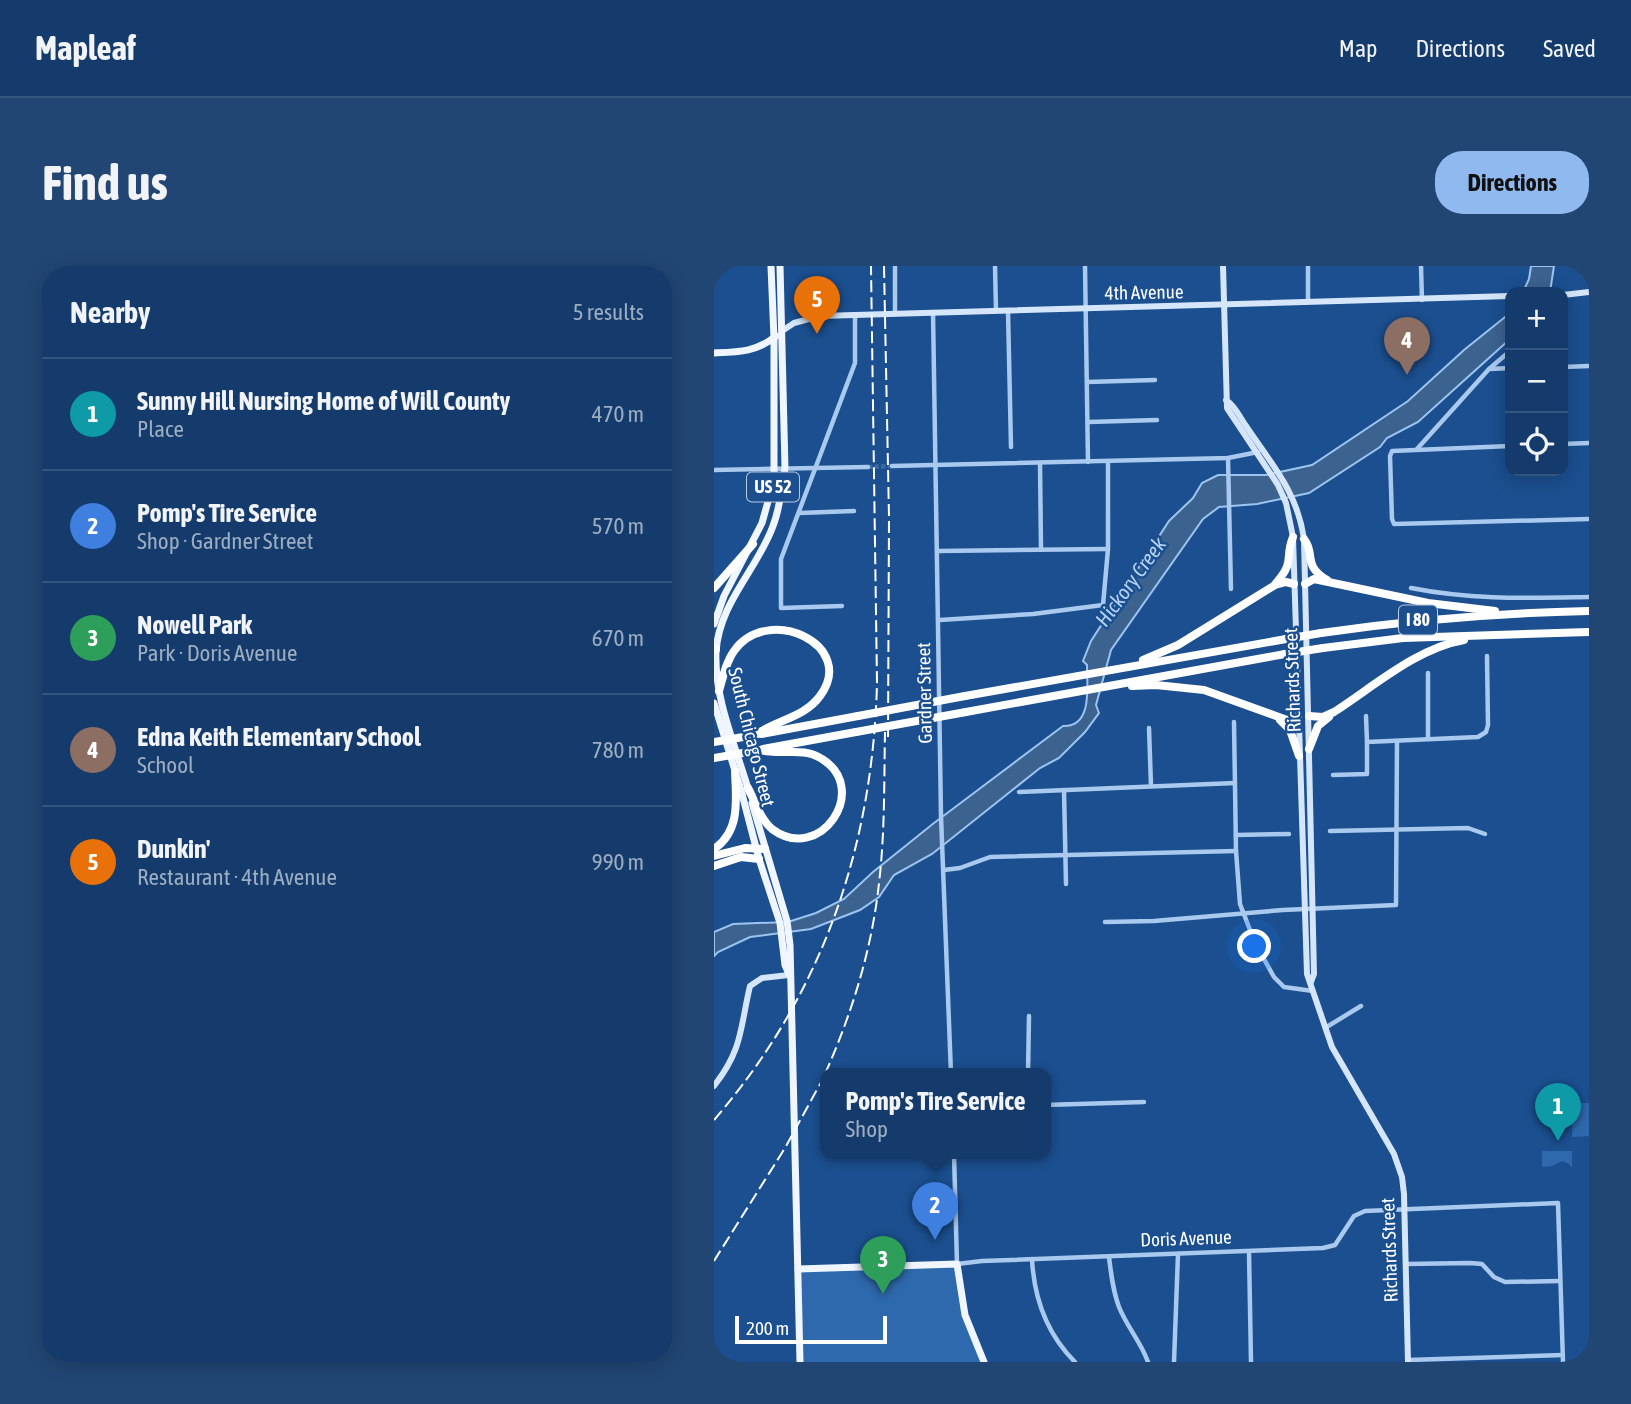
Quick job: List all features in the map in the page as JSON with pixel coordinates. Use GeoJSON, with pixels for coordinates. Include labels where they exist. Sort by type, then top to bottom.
{"type":"FeatureCollection","features":[{"type":"Feature","properties":{"kind":"highway"},"geometry":{"type":"LineString","coordinates":[[1275,585],[1290,565],[1290,544],[1293,537]]}},
{"type":"Feature","properties":{"kind":"highway"},"geometry":{"type":"LineString","coordinates":[[1304,539],[1307,542],[1311,566],[1319,576],[1336,586]]}},
{"type":"Feature","properties":{"kind":"highway"},"geometry":{"type":"LineString","coordinates":[[714,588],[753,544]]}},
{"type":"Feature","properties":{"kind":"highway"},"geometry":{"type":"LineString","coordinates":[[1305,584],[1314,579],[1336,586],[1428,603],[1516,613]]}},
{"type":"Feature","properties":{"kind":"highway"},"geometry":{"type":"LineString","coordinates":[[1125,666],[1178,645],[1275,585],[1286,582],[1294,584]]}},
{"type":"Feature","properties":{"kind":"highway","name":"I 80"},"geometry":{"type":"LineString","coordinates":[[714,742],[1125,666],[1321,633],[1402,622],[1516,613],[1589,611]]}},
{"type":"Feature","properties":{"kind":"highway"},"geometry":{"type":"LineString","coordinates":[[719,691],[727,663],[735,650],[757,633],[770,630],[797,632],[819,648],[826,658],[829,677],[819,699],[794,717],[771,724],[753,735]]}},
{"type":"Feature","properties":{"kind":"highway","name":"I 80"},"geometry":{"type":"LineString","coordinates":[[714,758],[1323,648],[1403,638],[1589,632]]}},
{"type":"Feature","properties":{"kind":"highway"},"geometry":{"type":"LineString","coordinates":[[1310,749],[1318,726],[1334,712],[1424,653],[1449,643],[1498,635]]}},
{"type":"Feature","properties":{"kind":"highway"},"geometry":{"type":"LineString","coordinates":[[1122,684],[1133,687],[1184,687],[1205,690],[1287,720],[1298,717]]}},
{"type":"Feature","properties":{"kind":"highway"},"geometry":{"type":"LineString","coordinates":[[1308,716],[1323,717],[1334,712]]}},
{"type":"Feature","properties":{"kind":"highway"},"geometry":{"type":"LineString","coordinates":[[1275,716],[1290,730],[1299,756]]}},
{"type":"Feature","properties":{"kind":"highway"},"geometry":{"type":"LineString","coordinates":[[748,788],[762,817],[771,828],[794,838],[819,833],[830,825],[841,805],[840,779],[824,759],[798,751],[772,753],[757,750]]}},
{"type":"Feature","properties":{"kind":"highway"},"geometry":{"type":"LineString","coordinates":[[714,849],[727,836],[734,822],[737,810],[735,771]]}},
{"type":"Feature","properties":{"kind":"highway"},"geometry":{"type":"LineString","coordinates":[[714,856],[745,848],[761,848]]}},
{"type":"Feature","properties":{"kind":"highway"},"geometry":{"type":"LineString","coordinates":[[714,866],[741,857],[759,859]]}},
{"type":"Feature","properties":{"kind":"main road"},"geometry":{"type":"LineString","coordinates":[[771,266],[774,338]]}},
{"type":"Feature","properties":{"kind":"main road","name":"South Chicago Street"},"geometry":{"type":"LineString","coordinates":[[778,904],[759,859],[761,848],[748,788],[719,691],[715,649],[731,600],[773,527],[785,468],[780,266]]}},
{"type":"Feature","properties":{"kind":"main road"},"geometry":{"type":"LineString","coordinates":[[714,353],[749,351],[763,346],[782,331]]}},
{"type":"Feature","properties":{"kind":"main road","name":"US 52"},"geometry":{"type":"LineString","coordinates":[[714,624],[724,596],[753,544],[768,504],[775,469],[774,338]]}},
{"type":"Feature","properties":{"kind":"main road","name":"South Chicago Street"},"geometry":{"type":"LineString","coordinates":[[714,703],[778,904],[787,945],[800,1362]]}},
{"type":"Feature","properties":{"kind":"main road"},"geometry":{"type":"LineString","coordinates":[[957,1264],[965,1315],[985,1362]]}},
{"type":"Feature","properties":{"kind":"main road","name":"Doris Avenue"},"geometry":{"type":"LineString","coordinates":[[799,1269],[957,1264]]}},
{"type":"Feature","properties":{"kind":"street"},"geometry":{"type":"LineString","coordinates":[[895,266],[895,314]]}},
{"type":"Feature","properties":{"kind":"street"},"geometry":{"type":"LineString","coordinates":[[995,266],[996,311]]}},
{"type":"Feature","properties":{"kind":"street"},"geometry":{"type":"LineString","coordinates":[[1085,266],[1088,462]]}},
{"type":"Feature","properties":{"kind":"street","name":"Richards Street"},"geometry":{"type":"LineString","coordinates":[[1223,266],[1227,408],[1236,426],[1260,452],[1295,501],[1304,539],[1310,749],[1307,974],[1324,1029],[1394,1154],[1402,1177],[1408,1361]]}},
{"type":"Feature","properties":{"kind":"street"},"geometry":{"type":"LineString","coordinates":[[1308,266],[1308,303]]}},
{"type":"Feature","properties":{"kind":"street"},"geometry":{"type":"LineString","coordinates":[[1421,266],[1422,300]]}},
{"type":"Feature","properties":{"kind":"street"},"geometry":{"type":"LineString","coordinates":[[1568,294],[1589,292]]}},
{"type":"Feature","properties":{"kind":"street","name":"4th Avenue"},"geometry":{"type":"LineString","coordinates":[[782,331],[805,318],[855,315],[1505,296]]}},
{"type":"Feature","properties":{"kind":"street"},"geometry":{"type":"LineString","coordinates":[[1008,311],[1011,447]]}},
{"type":"Feature","properties":{"kind":"street","name":"Gardner Street"},"geometry":{"type":"LineString","coordinates":[[933,313],[939,551],[941,816],[951,1068]]}},
{"type":"Feature","properties":{"kind":"street"},"geometry":{"type":"LineString","coordinates":[[842,606],[780,608],[781,559],[855,363],[855,315]]}},
{"type":"Feature","properties":{"kind":"street"},"geometry":{"type":"LineString","coordinates":[[1416,449],[1489,369],[1505,355]]}},
{"type":"Feature","properties":{"kind":"street"},"geometry":{"type":"LineString","coordinates":[[1568,367],[1589,366]]}},
{"type":"Feature","properties":{"kind":"street"},"geometry":{"type":"LineString","coordinates":[[1489,369],[1505,368]]}},
{"type":"Feature","properties":{"kind":"street"},"geometry":{"type":"LineString","coordinates":[[1087,382],[1155,380]]}},
{"type":"Feature","properties":{"kind":"street"},"geometry":{"type":"LineString","coordinates":[[1088,422],[1157,420]]}},
{"type":"Feature","properties":{"kind":"street"},"geometry":{"type":"LineString","coordinates":[[1568,444],[1589,443]]}},
{"type":"Feature","properties":{"kind":"street"},"geometry":{"type":"LineString","coordinates":[[1505,446],[1392,451],[1390,456],[1394,524],[1589,519]]}},
{"type":"Feature","properties":{"kind":"street"},"geometry":{"type":"LineString","coordinates":[[892,466],[1108,462],[1228,457],[1260,452]]}},
{"type":"Feature","properties":{"kind":"street"},"geometry":{"type":"LineString","coordinates":[[1228,457],[1231,589]]}},
{"type":"Feature","properties":{"kind":"street"},"geometry":{"type":"LineString","coordinates":[[940,620],[1033,614],[1103,604],[1108,549],[1108,462]]}},
{"type":"Feature","properties":{"kind":"street"},"geometry":{"type":"LineString","coordinates":[[1040,463],[1041,549]]}},
{"type":"Feature","properties":{"kind":"street"},"geometry":{"type":"LineString","coordinates":[[714,470],[869,467]]}},
{"type":"Feature","properties":{"kind":"street","name":"Richards Street"},"geometry":{"type":"LineString","coordinates":[[1274,471],[1286,503],[1293,537],[1299,756],[1309,909]]}},
{"type":"Feature","properties":{"kind":"street"},"geometry":{"type":"LineString","coordinates":[[799,513],[854,511]]}},
{"type":"Feature","properties":{"kind":"street"},"geometry":{"type":"LineString","coordinates":[[939,551],[1108,549]]}},
{"type":"Feature","properties":{"kind":"street"},"geometry":{"type":"LineString","coordinates":[[1294,584],[1305,584]]}},
{"type":"Feature","properties":{"kind":"street"},"geometry":{"type":"LineString","coordinates":[[1411,588],[1452,596],[1481,598],[1589,597]]}},
{"type":"Feature","properties":{"kind":"street"},"geometry":{"type":"LineString","coordinates":[[1367,742],[1478,737],[1486,732],[1488,656]]}},
{"type":"Feature","properties":{"kind":"street"},"geometry":{"type":"LineString","coordinates":[[1428,673],[1428,739]]}},
{"type":"Feature","properties":{"kind":"street"},"geometry":{"type":"LineString","coordinates":[[1298,717],[1308,716]]}},
{"type":"Feature","properties":{"kind":"street"},"geometry":{"type":"LineString","coordinates":[[1333,775],[1367,774],[1366,716]]}},
{"type":"Feature","properties":{"kind":"street"},"geometry":{"type":"LineString","coordinates":[[1234,722],[1236,851],[1240,904],[1265,965],[1274,977],[1284,987],[1313,991]]}},
{"type":"Feature","properties":{"kind":"street"},"geometry":{"type":"LineString","coordinates":[[1149,728],[1151,786]]}},
{"type":"Feature","properties":{"kind":"street"},"geometry":{"type":"LineString","coordinates":[[1105,922],[1396,905],[1397,741]]}},
{"type":"Feature","properties":{"kind":"street"},"geometry":{"type":"LineString","coordinates":[[1019,792],[1235,783]]}},
{"type":"Feature","properties":{"kind":"street"},"geometry":{"type":"LineString","coordinates":[[1064,790],[1066,884]]}},
{"type":"Feature","properties":{"kind":"street"},"geometry":{"type":"LineString","coordinates":[[1330,831],[1468,828],[1485,834]]}},
{"type":"Feature","properties":{"kind":"street"},"geometry":{"type":"LineString","coordinates":[[1236,835],[1289,834]]}},
{"type":"Feature","properties":{"kind":"street"},"geometry":{"type":"LineString","coordinates":[[944,870],[960,868],[990,857],[1236,851]]}},
{"type":"Feature","properties":{"kind":"street"},"geometry":{"type":"LineString","coordinates":[[714,1086],[727,1069],[737,1048],[750,986],[762,978],[789,975]]}},
{"type":"Feature","properties":{"kind":"street"},"geometry":{"type":"LineString","coordinates":[[1324,1029],[1361,1006]]}},
{"type":"Feature","properties":{"kind":"street"},"geometry":{"type":"LineString","coordinates":[[1028,1068],[1029,1016]]}},
{"type":"Feature","properties":{"kind":"street"},"geometry":{"type":"LineString","coordinates":[[1051,1105],[1144,1102]]}},
{"type":"Feature","properties":{"kind":"street"},"geometry":{"type":"LineString","coordinates":[[954,1159],[957,1264]]}},
{"type":"Feature","properties":{"kind":"street","name":"Doris Avenue"},"geometry":{"type":"LineString","coordinates":[[957,1264],[1323,1248],[1335,1245],[1354,1216],[1366,1211],[1558,1203],[1560,1281]]}},
{"type":"Feature","properties":{"kind":"street"},"geometry":{"type":"LineString","coordinates":[[1249,1252],[1251,1362]]}},
{"type":"Feature","properties":{"kind":"street"},"geometry":{"type":"LineString","coordinates":[[1174,1362],[1178,1254]]}},
{"type":"Feature","properties":{"kind":"street"},"geometry":{"type":"LineString","coordinates":[[1109,1257],[1119,1307],[1141,1344],[1148,1362]]}},
{"type":"Feature","properties":{"kind":"street"},"geometry":{"type":"LineString","coordinates":[[1032,1259],[1033,1279],[1045,1319],[1055,1338],[1075,1362]]}},
{"type":"Feature","properties":{"kind":"street"},"geometry":{"type":"LineString","coordinates":[[1406,1264],[1482,1264],[1494,1277],[1505,1282],[1560,1281],[1563,1362]]}},
{"type":"Feature","properties":{"kind":"street"},"geometry":{"type":"LineString","coordinates":[[1408,1361],[1563,1355]]}},
{"type":"Feature","properties":{"kind":"shaded area"},"geometry":{"type":"Polygon","coordinates":[[[1573,1103],[1589,1103],[1589,1136],[1572,1137],[1573,1103]]]}},
{"type":"Feature","properties":{"kind":"shaded area"},"geometry":{"type":"Polygon","coordinates":[[[1542,1151],[1572,1151],[1572,1168],[1562,1161],[1542,1167],[1542,1151]]]}},
{"type":"Feature","properties":{"kind":"shaded area"},"geometry":{"type":"Polygon","coordinates":[[[960,1266],[968,1316],[987,1362],[803,1362],[801,1272],[960,1266]]]}},
{"type":"Feature","properties":{"kind":"water"},"geometry":{"type":"Polygon","coordinates":[[[1531,266],[1554,266],[1551,287],[1525,287],[1531,266]]]}},
{"type":"Feature","properties":{"kind":"water","name":"Hickory Creek"},"geometry":{"type":"Polygon","coordinates":[[[1505,317],[1505,344],[1418,422],[1387,438],[1380,447],[1309,493],[1257,504],[1219,507],[1203,519],[1111,650],[1096,705],[1099,713],[1085,732],[1059,758],[1040,768],[932,854],[894,875],[879,897],[860,910],[811,929],[750,937],[714,956],[714,932],[733,924],[788,922],[816,913],[844,899],[934,823],[1063,726],[1073,725],[1079,720],[1084,713],[1087,694],[1087,665],[1083,661],[1091,641],[1169,521],[1193,498],[1202,483],[1218,475],[1266,475],[1312,465],[1408,401],[1505,317]]]}},
{"type":"Feature","properties":{"kind":"tunnel"},"geometry":{"type":"LineString","coordinates":[[868,467],[892,466]]}},
{"type":"Feature","properties":{"kind":"railway"},"geometry":{"type":"LineString","coordinates":[[714,1120],[752,1072],[784,1022],[812,970],[834,916],[852,860],[865,803],[877,683],[871,266]]}},
{"type":"Feature","properties":{"kind":"railway"},"geometry":{"type":"LineString","coordinates":[[884,266],[889,517],[888,742]]}},
{"type":"Feature","properties":{"kind":"railway"},"geometry":{"type":"LineString","coordinates":[[827,1068],[860,980],[876,908],[884,807],[885,732]]}},
{"type":"Feature","properties":{"kind":"railway"},"geometry":{"type":"LineString","coordinates":[[714,1261],[785,1148],[820,1084]]}},
{"type":"Feature","properties":{"kind":"place","name":"Dunkin'"},"geometry":{"type":"Point","coordinates":[817,334]}},
{"type":"Feature","properties":{"kind":"place","name":"Edna Keith Elementary School"},"geometry":{"type":"Point","coordinates":[1407,375]}},
{"type":"Feature","properties":{"kind":"place","name":"Sunny Hill Nursing Home of Will County"},"geometry":{"type":"Point","coordinates":[1558,1141]}},
{"type":"Feature","properties":{"kind":"place","name":"Pomp's Tire Service"},"geometry":{"type":"Point","coordinates":[935,1240]}},
{"type":"Feature","properties":{"kind":"place","name":"Nowell Park"},"geometry":{"type":"Point","coordinates":[883,1294]}}]}
